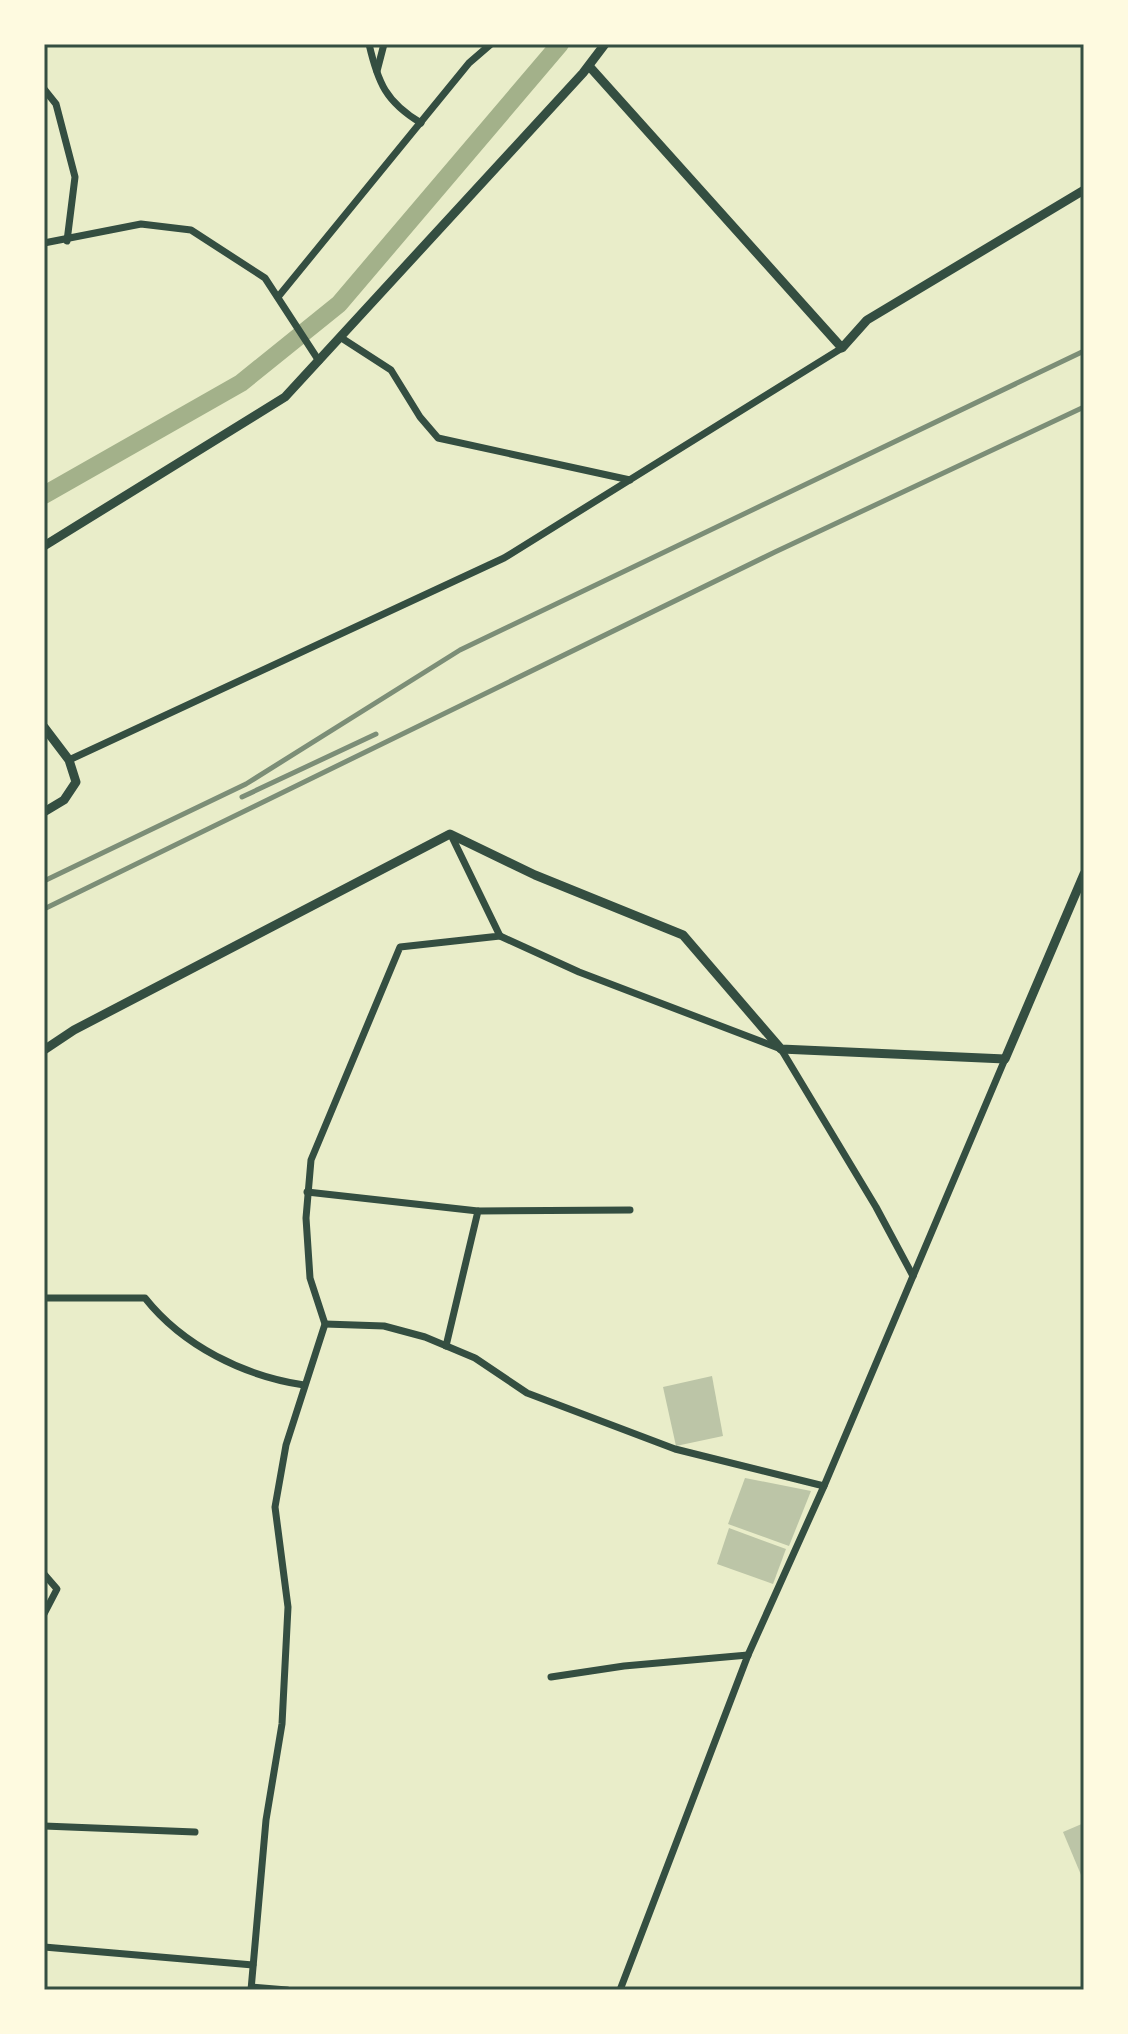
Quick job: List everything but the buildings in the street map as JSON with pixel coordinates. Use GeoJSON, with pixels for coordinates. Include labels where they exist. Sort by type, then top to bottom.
{"type":"FeatureCollection","features":[{"type":"Feature","properties":{"kind":"street"},"geometry":{"type":"LineString","coordinates":[[369,44],[376,73],[395,108],[421,123]]}},
{"type":"Feature","properties":{"kind":"street"},"geometry":{"type":"LineString","coordinates":[[376,73],[384,44]]}},
{"type":"Feature","properties":{"kind":"street"},"geometry":{"type":"LineString","coordinates":[[279,300],[469,63],[491,44]]}},
{"type":"Feature","properties":{"kind":"street"},"geometry":{"type":"LineString","coordinates":[[44,546],[285,397],[589,66],[605,44]]}},
{"type":"Feature","properties":{"kind":"street"},"geometry":{"type":"LineString","coordinates":[[589,66],[842,348]]}},
{"type":"Feature","properties":{"kind":"street"},"geometry":{"type":"LineString","coordinates":[[44,89],[56,104],[75,177],[67,241]]}},
{"type":"Feature","properties":{"kind":"street"},"geometry":{"type":"LineString","coordinates":[[69,760],[504,558],[842,348],[867,320],[1084,190]]}},
{"type":"Feature","properties":{"kind":"street"},"geometry":{"type":"LineString","coordinates":[[44,243],[67,241],[141,224],[191,230],[265,278],[318,360]]}},
{"type":"Feature","properties":{"kind":"street"},"geometry":{"type":"LineString","coordinates":[[340,337],[391,370],[420,417],[438,438],[630,480]]}},
{"type":"Feature","properties":{"kind":"street"},"geometry":{"type":"LineString","coordinates":[[44,727],[69,760],[75,788],[64,800],[44,812]]}},
{"type":"Feature","properties":{"kind":"street"},"geometry":{"type":"LineString","coordinates":[[450,834],[500,936]]}},
{"type":"Feature","properties":{"kind":"street"},"geometry":{"type":"LineString","coordinates":[[450,834],[535,875],[683,935],[781,1049],[913,1276]]}},
{"type":"Feature","properties":{"kind":"street"},"geometry":{"type":"LineString","coordinates":[[44,1050],[130,1000],[450,834]]}},
{"type":"Feature","properties":{"kind":"street"},"geometry":{"type":"LineString","coordinates":[[620,1990],[748,1655],[824,1486],[1084,874]]}},
{"type":"Feature","properties":{"kind":"street"},"geometry":{"type":"LineString","coordinates":[[287,1990],[252,1989],[266,1820],[282,1724],[287,1621],[275,1507],[286,1445],[325,1324],[310,1278],[307,1192],[311,1160],[400,947],[500,936],[579,972],[781,1049],[1005,1059]]}},
{"type":"Feature","properties":{"kind":"street"},"geometry":{"type":"LineString","coordinates":[[307,1192],[478,1211],[630,1210]]}},
{"type":"Feature","properties":{"kind":"street"},"geometry":{"type":"LineString","coordinates":[[446,1346],[478,1211]]}},
{"type":"Feature","properties":{"kind":"street"},"geometry":{"type":"LineString","coordinates":[[44,1298],[145,1298],[190,1341],[262,1379],[304,1385]]}},
{"type":"Feature","properties":{"kind":"street"},"geometry":{"type":"LineString","coordinates":[[325,1324],[384,1326],[446,1346],[475,1358],[527,1393],[675,1449],[824,1486]]}},
{"type":"Feature","properties":{"kind":"street"},"geometry":{"type":"LineString","coordinates":[[44,1574],[57,1589],[44,1614]]}},
{"type":"Feature","properties":{"kind":"street"},"geometry":{"type":"LineString","coordinates":[[551,1677],[624,1666],[748,1655]]}},
{"type":"Feature","properties":{"kind":"street"},"geometry":{"type":"LineString","coordinates":[[44,1826],[195,1832]]}},
{"type":"Feature","properties":{"kind":"street"},"geometry":{"type":"LineString","coordinates":[[44,1947],[253,1965]]}},
{"type":"Feature","properties":{"kind":"waterway"},"geometry":{"type":"LineString","coordinates":[[44,495],[241,383],[339,304],[560,44]]}},
{"type":"Feature","properties":{"kind":"railway"},"geometry":{"type":"LineString","coordinates":[[44,881],[246,784],[460,650],[1084,351]]}},
{"type":"Feature","properties":{"kind":"railway"},"geometry":{"type":"LineString","coordinates":[[44,909],[775,552],[1084,407]]}},
{"type":"Feature","properties":{"kind":"railway"},"geometry":{"type":"LineString","coordinates":[[242,797],[376,734]]}}]}
